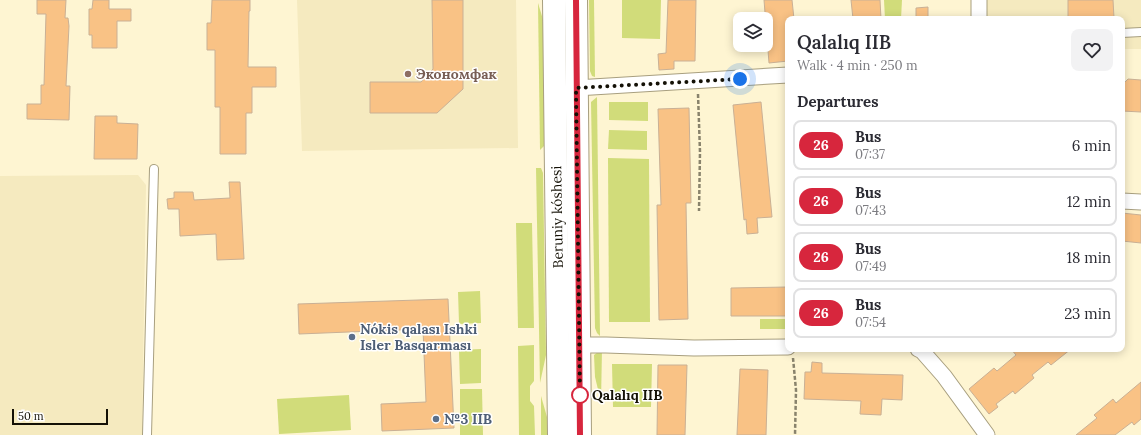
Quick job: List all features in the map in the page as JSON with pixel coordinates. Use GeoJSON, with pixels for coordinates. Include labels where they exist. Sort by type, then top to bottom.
{"type":"FeatureCollection","features":[{"type":"Feature","properties":{"kind":"street","name":"Beruniy kóshesi"},"geometry":{"type":"LineString","coordinates":[[554,0],[559,435]]}},
{"type":"Feature","properties":{"kind":"street","name":"Beruniy kóshesi"},"geometry":{"type":"LineString","coordinates":[[576,0],[580,435]]}},
{"type":"Feature","properties":{"kind":"street"},"geometry":{"type":"LineString","coordinates":[[979,0],[979,16]]}},
{"type":"Feature","properties":{"kind":"street"},"geometry":{"type":"LineString","coordinates":[[576,88],[698,82],[785,75]]}},
{"type":"Feature","properties":{"kind":"street"},"geometry":{"type":"LineString","coordinates":[[1125,201],[1141,202]]}},
{"type":"Feature","properties":{"kind":"street"},"geometry":{"type":"LineString","coordinates":[[579,345],[785,351]]}},
{"type":"Feature","properties":{"kind":"street"},"geometry":{"type":"LineString","coordinates":[[923,352],[944,376],[987,435]]}},
{"type":"Feature","properties":{"kind":"lane"},"geometry":{"type":"LineString","coordinates":[[1125,33],[1141,32]]}},
{"type":"Feature","properties":{"kind":"lane"},"geometry":{"type":"LineString","coordinates":[[147,435],[154,169]]}},
{"type":"Feature","properties":{"kind":"path"},"geometry":{"type":"LineString","coordinates":[[698,82],[700,152],[698,212]]}},
{"type":"Feature","properties":{"kind":"path"},"geometry":{"type":"LineString","coordinates":[[791,352],[796,390],[795,435]]}},
{"type":"Feature","properties":{"kind":"shaded area","name":"Экономфак"},"geometry":{"type":"Polygon","coordinates":[[[297,0],[516,0],[518,148],[302,151],[297,0]]]}},
{"type":"Feature","properties":{"kind":"shaded area"},"geometry":{"type":"Polygon","coordinates":[[[985,0],[1141,0],[1141,49],[1125,49],[1125,16],[985,16],[985,0]]]}},
{"type":"Feature","properties":{"kind":"shaded area"},"geometry":{"type":"Polygon","coordinates":[[[138,175],[146,185],[142,435],[0,435],[0,176],[138,175]]]}},
{"type":"Feature","properties":{"kind":"green space"},"geometry":{"type":"Polygon","coordinates":[[[589,0],[594,0],[595,77],[592,76],[590,71],[589,0]]]}},
{"type":"Feature","properties":{"kind":"green space"},"geometry":{"type":"Polygon","coordinates":[[[622,0],[661,0],[660,39],[622,38],[622,0]]]}},
{"type":"Feature","properties":{"kind":"green space"},"geometry":{"type":"Polygon","coordinates":[[[884,0],[902,0],[901,16],[885,16],[884,0]]]}},
{"type":"Feature","properties":{"kind":"green space"},"geometry":{"type":"Polygon","coordinates":[[[538,3],[545,26],[547,141],[540,150],[538,3]]]}},
{"type":"Feature","properties":{"kind":"green space"},"geometry":{"type":"Polygon","coordinates":[[[597,97],[600,336],[595,328],[591,102],[597,97]]]}},
{"type":"Feature","properties":{"kind":"green space"},"geometry":{"type":"Polygon","coordinates":[[[609,102],[648,102],[648,121],[609,120],[609,102]]]}},
{"type":"Feature","properties":{"kind":"green space"},"geometry":{"type":"Polygon","coordinates":[[[609,130],[647,131],[647,150],[608,149],[609,130]]]}},
{"type":"Feature","properties":{"kind":"green space"},"geometry":{"type":"Polygon","coordinates":[[[608,158],[649,159],[650,322],[609,322],[608,158]]]}},
{"type":"Feature","properties":{"kind":"green space"},"geometry":{"type":"Polygon","coordinates":[[[536,168],[541,168],[543,173],[546,355],[540,383],[536,168]]]}},
{"type":"Feature","properties":{"kind":"green space"},"geometry":{"type":"Polygon","coordinates":[[[516,223],[532,223],[534,328],[518,328],[516,223]]]}},
{"type":"Feature","properties":{"kind":"green space"},"geometry":{"type":"Polygon","coordinates":[[[480,291],[481,323],[459,324],[458,292],[480,291]]]}},
{"type":"Feature","properties":{"kind":"green space"},"geometry":{"type":"Polygon","coordinates":[[[760,319],[785,319],[785,329],[760,329],[760,319]]]}},
{"type":"Feature","properties":{"kind":"green space"},"geometry":{"type":"Polygon","coordinates":[[[534,345],[534,381],[530,386],[530,401],[534,406],[535,435],[519,435],[518,346],[534,345]]]}},
{"type":"Feature","properties":{"kind":"green space"},"geometry":{"type":"Polygon","coordinates":[[[481,349],[481,383],[460,384],[459,350],[481,349]]]}},
{"type":"Feature","properties":{"kind":"green space"},"geometry":{"type":"Polygon","coordinates":[[[602,349],[601,402],[595,377],[594,355],[602,349]]]}},
{"type":"Feature","properties":{"kind":"green space"},"geometry":{"type":"Polygon","coordinates":[[[612,364],[652,364],[651,407],[613,407],[612,364]]]}},
{"type":"Feature","properties":{"kind":"green space"},"geometry":{"type":"Polygon","coordinates":[[[460,389],[482,389],[483,435],[460,435],[460,389]]]}},
{"type":"Feature","properties":{"kind":"green space"},"geometry":{"type":"Polygon","coordinates":[[[349,395],[351,430],[279,434],[277,399],[349,395]]]}},
{"type":"Feature","properties":{"kind":"green space"},"geometry":{"type":"Polygon","coordinates":[[[541,396],[547,417],[547,435],[541,435],[541,396]]]}},
{"type":"Feature","properties":{"kind":"building"},"geometry":{"type":"Polygon","coordinates":[[[37,0],[66,0],[65,18],[68,18],[69,26],[66,86],[70,86],[69,120],[27,119],[27,104],[41,104],[41,85],[44,85],[46,14],[37,14],[37,0]]]}},
{"type":"Feature","properties":{"kind":"building"},"geometry":{"type":"Polygon","coordinates":[[[93,0],[109,0],[109,9],[131,9],[131,21],[117,21],[117,48],[92,48],[92,35],[89,35],[89,9],[92,9],[93,0]]]}},
{"type":"Feature","properties":{"kind":"building"},"geometry":{"type":"Polygon","coordinates":[[[212,0],[250,0],[248,67],[276,67],[276,87],[252,87],[252,113],[246,113],[246,154],[220,154],[220,107],[215,107],[215,50],[207,50],[207,23],[211,23],[212,0]]]}},
{"type":"Feature","properties":{"kind":"building"},"geometry":{"type":"Polygon","coordinates":[[[432,0],[463,0],[463,89],[437,113],[370,113],[370,82],[421,82],[433,69],[432,0]]]}},
{"type":"Feature","properties":{"kind":"building"},"geometry":{"type":"Polygon","coordinates":[[[668,0],[696,0],[695,61],[674,61],[674,69],[659,70],[658,54],[666,53],[668,0]]]}},
{"type":"Feature","properties":{"kind":"building"},"geometry":{"type":"Polygon","coordinates":[[[764,0],[792,0],[794,16],[785,16],[785,61],[769,63],[768,52],[773,52],[773,12],[765,12],[764,0]]]}},
{"type":"Feature","properties":{"kind":"building"},"geometry":{"type":"Polygon","coordinates":[[[851,0],[880,0],[881,16],[853,16],[851,0]]]}},
{"type":"Feature","properties":{"kind":"building"},"geometry":{"type":"Polygon","coordinates":[[[1068,0],[1113,0],[1114,16],[1068,16],[1068,0]]]}},
{"type":"Feature","properties":{"kind":"building"},"geometry":{"type":"Polygon","coordinates":[[[928,7],[928,16],[916,16],[916,8],[928,7]]]}},
{"type":"Feature","properties":{"kind":"building"},"geometry":{"type":"Polygon","coordinates":[[[1128,79],[1141,80],[1141,112],[1125,111],[1125,82],[1128,79]]]}},
{"type":"Feature","properties":{"kind":"building"},"geometry":{"type":"Polygon","coordinates":[[[761,102],[772,217],[757,218],[758,233],[747,234],[746,219],[744,220],[733,105],[761,102]]]}},
{"type":"Feature","properties":{"kind":"building"},"geometry":{"type":"Polygon","coordinates":[[[689,108],[691,203],[686,203],[688,319],[659,320],[657,205],[661,205],[658,109],[689,108]]]}},
{"type":"Feature","properties":{"kind":"building"},"geometry":{"type":"Polygon","coordinates":[[[95,116],[117,116],[117,123],[138,124],[137,159],[94,159],[95,116]]]}},
{"type":"Feature","properties":{"kind":"building"},"geometry":{"type":"Polygon","coordinates":[[[229,182],[240,182],[244,259],[217,260],[216,234],[180,236],[179,209],[168,209],[167,199],[174,198],[174,192],[193,192],[194,200],[230,198],[229,182]]]}},
{"type":"Feature","properties":{"kind":"building"},"geometry":{"type":"Polygon","coordinates":[[[1125,213],[1141,215],[1141,243],[1125,241],[1125,213]]]}},
{"type":"Feature","properties":{"kind":"building"},"geometry":{"type":"Polygon","coordinates":[[[785,287],[785,316],[731,316],[731,288],[785,287]]]}},
{"type":"Feature","properties":{"kind":"building"},"geometry":{"type":"Polygon","coordinates":[[[448,299],[454,428],[382,431],[381,404],[426,402],[423,329],[299,334],[298,304],[448,299]]]}},
{"type":"Feature","properties":{"kind":"building"},"geometry":{"type":"Polygon","coordinates":[[[1014,352],[1067,352],[1051,365],[1048,362],[1032,375],[1034,378],[1015,394],[1013,391],[996,404],[998,407],[989,414],[969,389],[994,368],[997,371],[1016,355],[1014,352]]]}},
{"type":"Feature","properties":{"kind":"building"},"geometry":{"type":"Polygon","coordinates":[[[812,362],[822,363],[822,373],[903,375],[902,400],[882,399],[881,415],[860,414],[861,401],[804,399],[805,372],[811,372],[812,362]]]}},
{"type":"Feature","properties":{"kind":"building"},"geometry":{"type":"Polygon","coordinates":[[[658,365],[687,365],[685,435],[657,435],[658,365]]]}},
{"type":"Feature","properties":{"kind":"building"},"geometry":{"type":"Polygon","coordinates":[[[740,369],[768,370],[766,435],[737,435],[740,369]]]}},
{"type":"Feature","properties":{"kind":"building"},"geometry":{"type":"Polygon","coordinates":[[[1141,382],[1141,419],[1134,425],[1132,422],[1115,435],[1076,435],[1097,418],[1094,415],[1113,399],[1116,403],[1141,382]]]}},
{"type":"Feature","properties":{"kind":"bus line","name":"26"},"geometry":{"type":"LineString","coordinates":[[576,0],[580,435]]}},
{"type":"Feature","properties":{"kind":"place","name":"Экономфак"},"geometry":{"type":"Point","coordinates":[408,74]}},
{"type":"Feature","properties":{"kind":"place","name":"Nókis qalası Ishki Isler Basqarması"},"geometry":{"type":"Point","coordinates":[352,337]}},
{"type":"Feature","properties":{"kind":"place","name":"Qalalıq IIB"},"geometry":{"type":"Point","coordinates":[580,395]}},
{"type":"Feature","properties":{"kind":"place","name":"№3 IIB"},"geometry":{"type":"Point","coordinates":[436,419]}},
{"type":"Feature","properties":{"kind":"route"},"geometry":{"type":"LineString","coordinates":[[580,395],[576,88],[740,79]]}}]}
